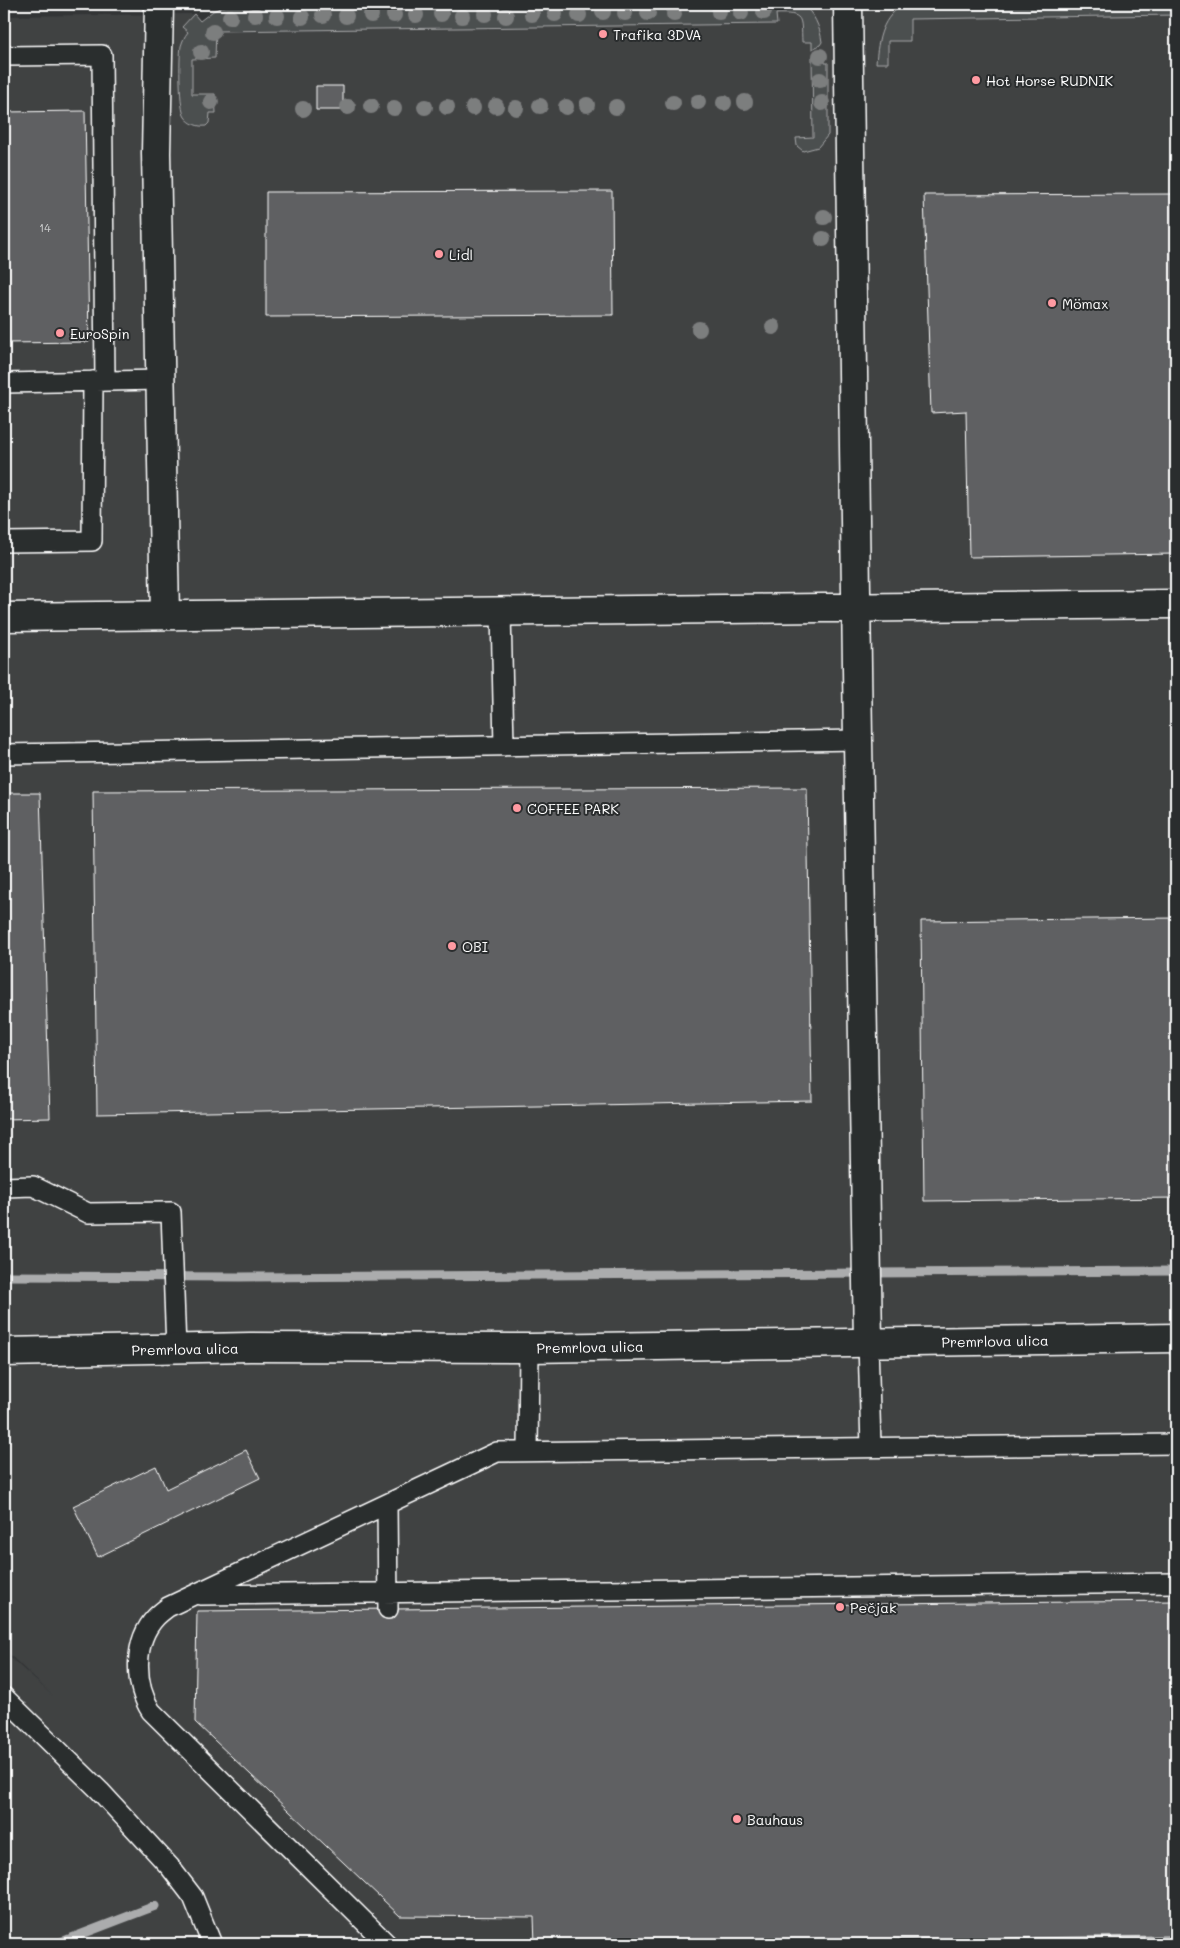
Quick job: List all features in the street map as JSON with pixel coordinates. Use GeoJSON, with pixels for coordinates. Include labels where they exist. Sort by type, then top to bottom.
{"type":"FeatureCollection","features":[{"type":"Feature","properties":{"kind":"street"},"geometry":{"type":"LineString","coordinates":[[159,4],[156,153],[165,615]]}},
{"type":"Feature","properties":{"kind":"street"},"geometry":{"type":"LineString","coordinates":[[848,4],[868,1342]]}},
{"type":"Feature","properties":{"kind":"street"},"geometry":{"type":"LineString","coordinates":[[4,618],[1176,604]]}},
{"type":"Feature","properties":{"kind":"street","name":"Premrlova ulica"},"geometry":{"type":"LineString","coordinates":[[4,1352],[176,1349],[529,1348],[1176,1338]]}},
{"type":"Feature","properties":{"kind":"lane"},"geometry":{"type":"LineString","coordinates":[[4,56],[102,55],[99,381],[92,541],[4,542]]}},
{"type":"Feature","properties":{"kind":"lane"},"geometry":{"type":"LineString","coordinates":[[4,382],[161,380]]}},
{"type":"Feature","properties":{"kind":"lane"},"geometry":{"type":"LineString","coordinates":[[501,612],[504,746]]}},
{"type":"Feature","properties":{"kind":"lane"},"geometry":{"type":"LineString","coordinates":[[4,754],[858,740]]}},
{"type":"Feature","properties":{"kind":"lane"},"geometry":{"type":"LineString","coordinates":[[4,1187],[32,1186],[88,1213],[171,1212],[176,1349]]}},
{"type":"Feature","properties":{"kind":"lane"},"geometry":{"type":"LineString","coordinates":[[868,1342],[871,1447]]}},
{"type":"Feature","properties":{"kind":"lane"},"geometry":{"type":"LineString","coordinates":[[528,1451],[529,1348]]}},
{"type":"Feature","properties":{"kind":"lane"},"geometry":{"type":"LineString","coordinates":[[387,1944],[165,1726],[143,1699],[138,1665],[140,1649],[155,1618],[168,1607],[497,1452],[1176,1444]]}},
{"type":"Feature","properties":{"kind":"lane"},"geometry":{"type":"LineString","coordinates":[[387,1504],[388,1601]]}},
{"type":"Feature","properties":{"kind":"lane"},"geometry":{"type":"LineString","coordinates":[[194,1595],[388,1601],[1176,1583]]}},
{"type":"Feature","properties":{"kind":"lane"},"geometry":{"type":"LineString","coordinates":[[4,1697],[100,1791],[170,1867],[193,1897],[212,1944]]}},
{"type":"Feature","properties":{"kind":"shaded area"},"geometry":{"type":"Polygon","coordinates":[[[229,4],[1176,4],[1176,1944],[4,1944],[4,1652],[53,1696],[4,1649],[4,16],[194,14],[200,21],[213,11],[229,4]]]}},
{"type":"Feature","properties":{"kind":"shaded area"},"geometry":{"type":"Polygon","coordinates":[[[229,4],[801,4],[806,7],[816,20],[822,42],[812,49],[812,42],[802,42],[801,22],[799,18],[792,14],[776,14],[777,24],[216,31],[215,58],[192,59],[192,94],[215,94],[216,113],[210,113],[209,123],[206,126],[200,126],[189,121],[183,112],[180,83],[180,52],[182,42],[188,32],[182,27],[194,14],[200,21],[213,11],[229,4]]]}},
{"type":"Feature","properties":{"kind":"shaded area"},"geometry":{"type":"Polygon","coordinates":[[[905,4],[1176,4],[1176,15],[910,19],[910,41],[888,41],[888,63],[876,63],[878,45],[886,22],[897,9],[905,4]]]}},
{"type":"Feature","properties":{"kind":"shaded area"},"geometry":{"type":"Polygon","coordinates":[[[823,51],[825,63],[828,63],[828,135],[818,147],[803,151],[797,146],[796,138],[813,137],[812,57],[823,51]]]}},
{"type":"Feature","properties":{"kind":"building"},"geometry":{"type":"Polygon","coordinates":[[[316,86],[343,86],[343,110],[316,110],[316,86]]]}},
{"type":"Feature","properties":{"kind":"building"},"geometry":{"type":"Polygon","coordinates":[[[85,111],[89,342],[4,343],[4,112],[85,111]]]}},
{"type":"Feature","properties":{"kind":"building","name":"Lidl"},"geometry":{"type":"Polygon","coordinates":[[[612,191],[613,315],[266,317],[266,192],[612,191]]]}},
{"type":"Feature","properties":{"kind":"building","name":"Mömax"},"geometry":{"type":"Polygon","coordinates":[[[1176,194],[1176,554],[969,557],[966,411],[931,413],[924,195],[1176,194]]]}},
{"type":"Feature","properties":{"kind":"building","name":"OBI"},"geometry":{"type":"Polygon","coordinates":[[[807,788],[812,1101],[97,1114],[93,791],[807,788]]]}},
{"type":"Feature","properties":{"kind":"building"},"geometry":{"type":"Polygon","coordinates":[[[4,793],[40,793],[50,1118],[4,1119],[4,793]]]}},
{"type":"Feature","properties":{"kind":"building"},"geometry":{"type":"Polygon","coordinates":[[[1176,918],[1176,1198],[924,1201],[921,921],[1176,918]]]}},
{"type":"Feature","properties":{"kind":"building"},"geometry":{"type":"Polygon","coordinates":[[[246,1450],[260,1478],[98,1557],[73,1506],[156,1466],[166,1489],[246,1450]]]}},
{"type":"Feature","properties":{"kind":"building","name":"Bauhaus"},"geometry":{"type":"Polygon","coordinates":[[[1176,1601],[1176,1936],[535,1944],[534,1917],[400,1916],[195,1722],[197,1611],[1176,1601]]]}},
{"type":"Feature","properties":{"kind":"waterway"},"geometry":{"type":"LineString","coordinates":[[4,1276],[240,1277],[1176,1271]]}},
{"type":"Feature","properties":{"kind":"waterway"},"geometry":{"type":"LineString","coordinates":[[56,1944],[155,1906]]}},
{"type":"Feature","properties":{"kind":"place","name":"Trafika 3DVA"},"geometry":{"type":"Point","coordinates":[603,34]}},
{"type":"Feature","properties":{"kind":"place","name":"Hot Horse RUDNIK"},"geometry":{"type":"Point","coordinates":[976,80]}},
{"type":"Feature","properties":{"kind":"place","name":"Lidl"},"geometry":{"type":"Point","coordinates":[439,254]}},
{"type":"Feature","properties":{"kind":"place","name":"Mömax"},"geometry":{"type":"Point","coordinates":[1052,303]}},
{"type":"Feature","properties":{"kind":"place","name":"EuroSpin"},"geometry":{"type":"Point","coordinates":[60,333]}},
{"type":"Feature","properties":{"kind":"place","name":"COFFEE PARK"},"geometry":{"type":"Point","coordinates":[517,808]}},
{"type":"Feature","properties":{"kind":"place","name":"OBI"},"geometry":{"type":"Point","coordinates":[452,946]}},
{"type":"Feature","properties":{"kind":"place","name":"Pečjak"},"geometry":{"type":"Point","coordinates":[840,1607]}},
{"type":"Feature","properties":{"kind":"place","name":"Bauhaus"},"geometry":{"type":"Point","coordinates":[737,1819]}}]}
